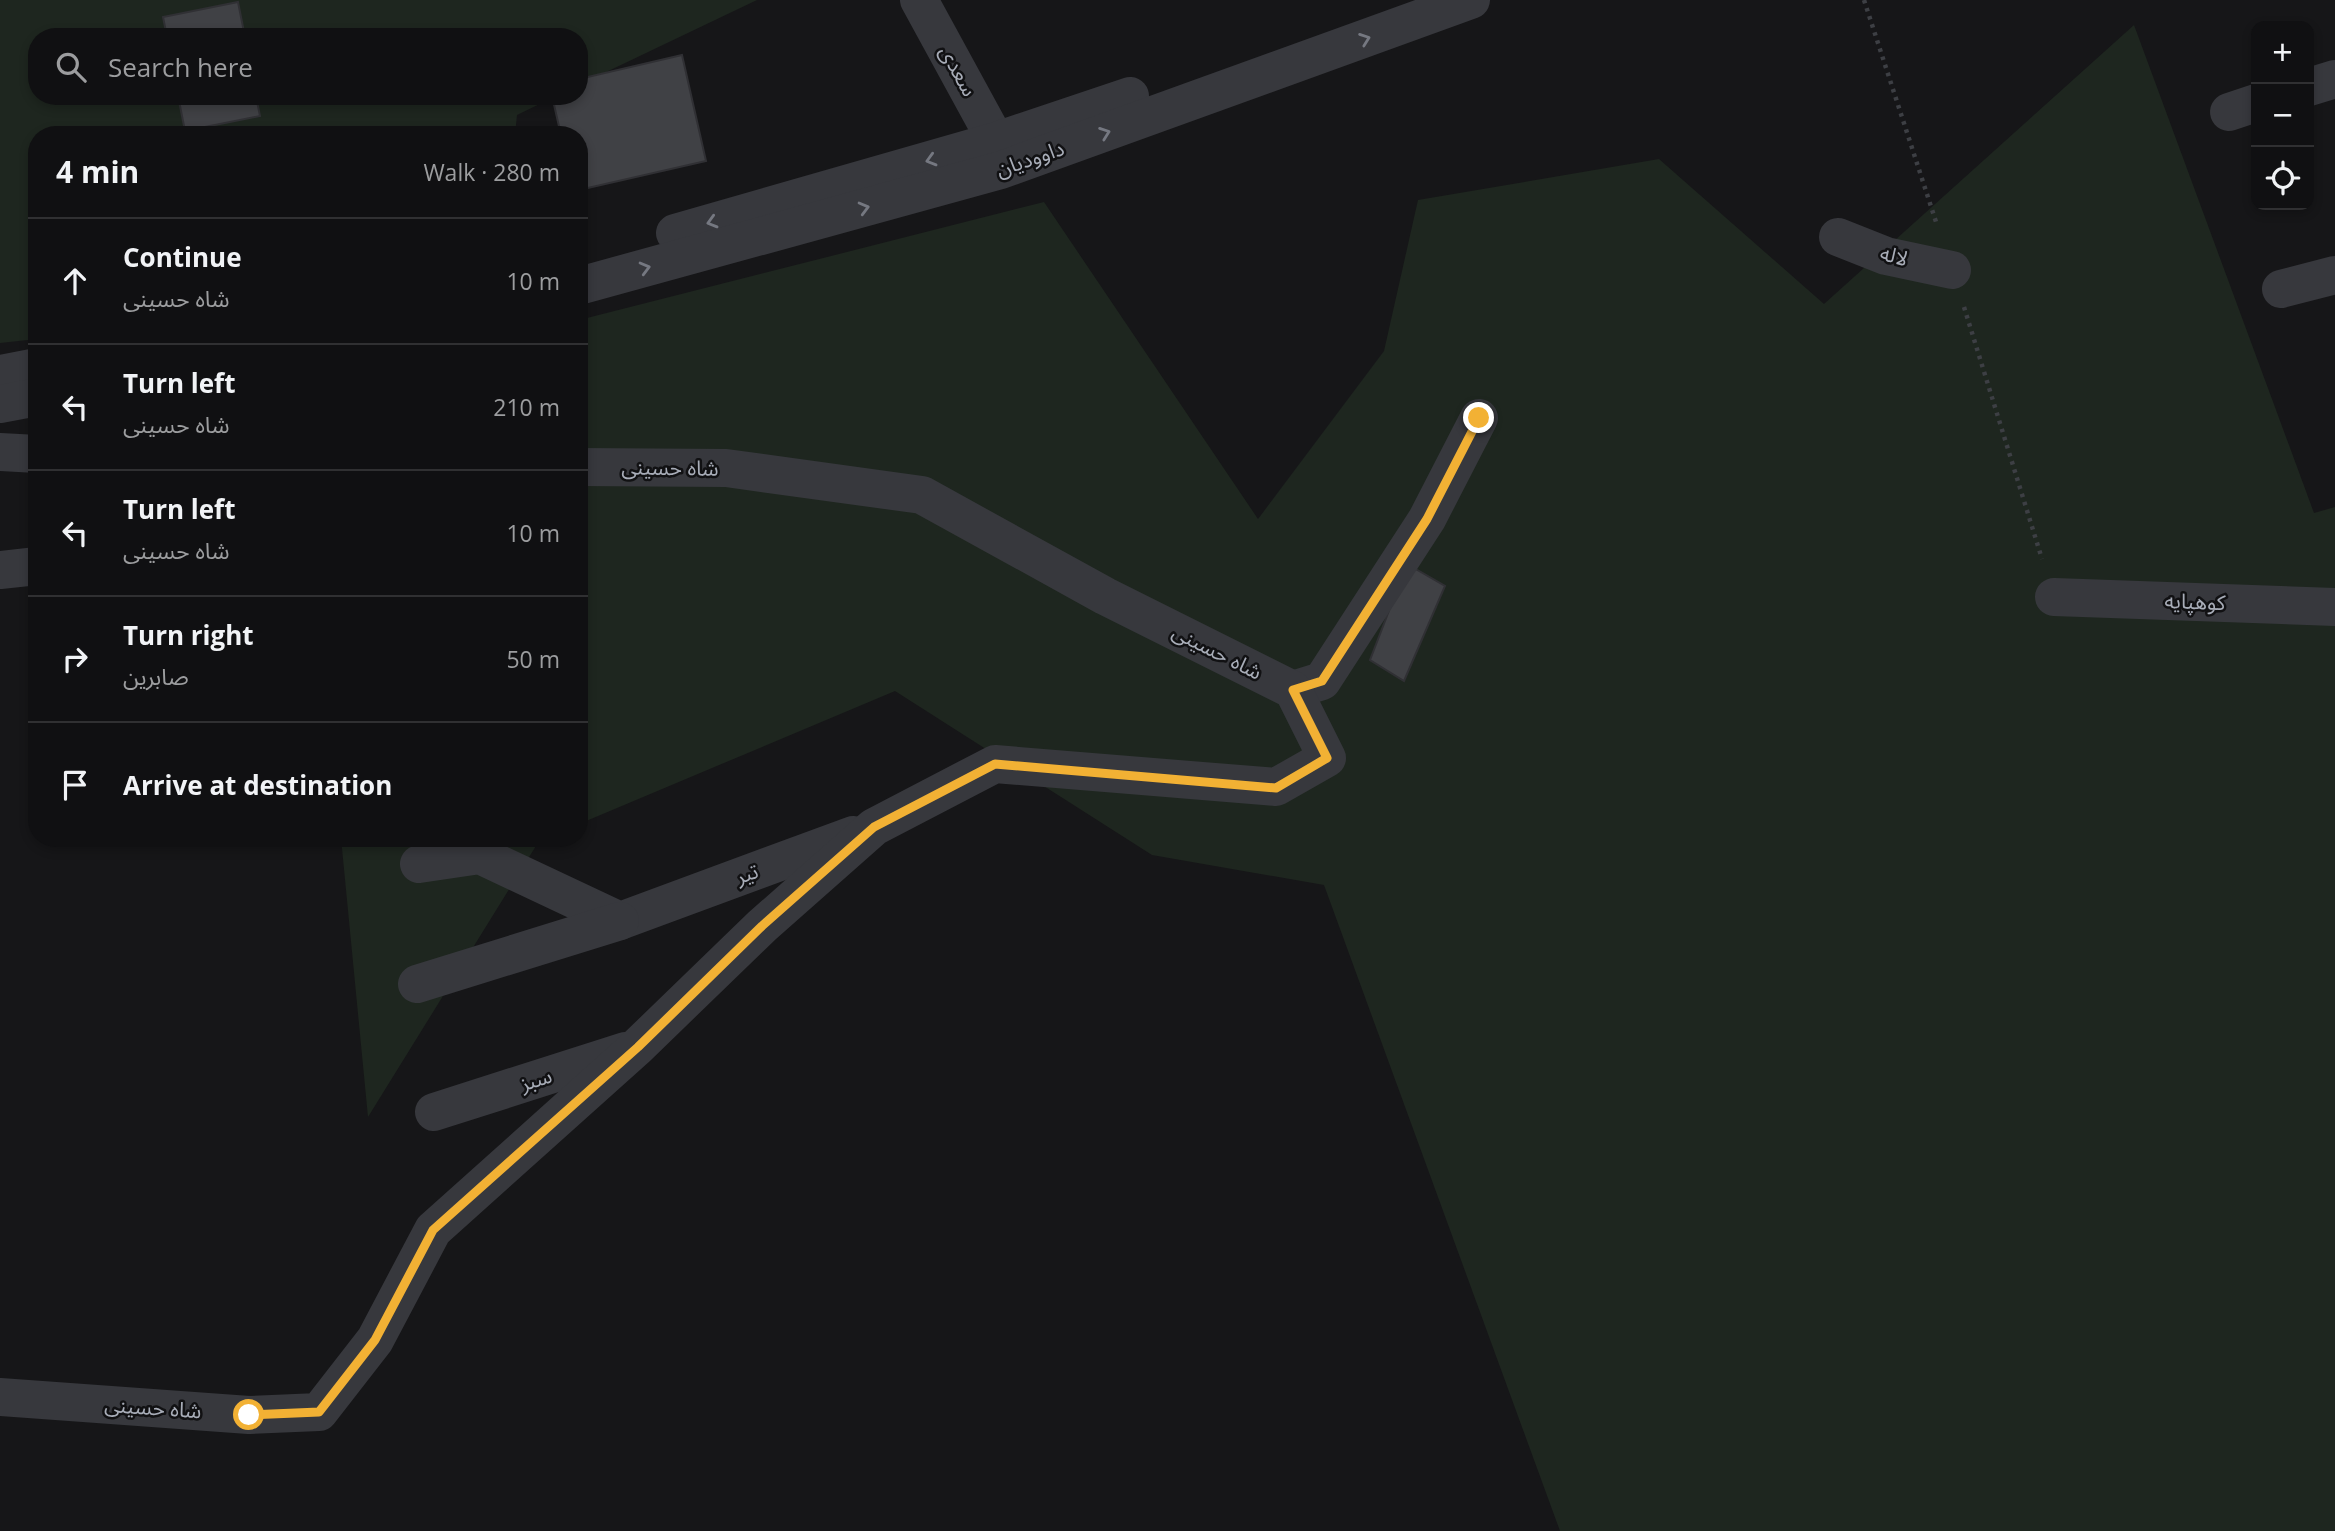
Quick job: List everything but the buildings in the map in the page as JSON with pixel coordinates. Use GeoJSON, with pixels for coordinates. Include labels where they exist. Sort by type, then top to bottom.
{"type":"FeatureCollection","features":[{"type":"Feature","properties":{"kind":"street","name":"سعدی"},"geometry":{"type":"LineString","coordinates":[[919,0],[996,141]]}},
{"type":"Feature","properties":{"kind":"street","name":"داوودیان"},"geometry":{"type":"LineString","coordinates":[[588,257],[996,141],[1261,52],[1395,0]]}},
{"type":"Feature","properties":{"kind":"street","name":"داوودیان"},"geometry":{"type":"LineString","coordinates":[[588,284],[1001,170],[1471,0]]}},
{"type":"Feature","properties":{"kind":"street"},"geometry":{"type":"LineString","coordinates":[[2314,85],[2335,79]]}},
{"type":"Feature","properties":{"kind":"street","name":"لاله"},"geometry":{"type":"LineString","coordinates":[[1838,237],[1886,256],[1952,270]]}},
{"type":"Feature","properties":{"kind":"street"},"geometry":{"type":"LineString","coordinates":[[2281,289],[2335,275]]}},
{"type":"Feature","properties":{"kind":"street"},"geometry":{"type":"LineString","coordinates":[[0,374],[28,369]]}},
{"type":"Feature","properties":{"kind":"street"},"geometry":{"type":"LineString","coordinates":[[0,404],[28,399]]}},
{"type":"Feature","properties":{"kind":"street"},"geometry":{"type":"LineString","coordinates":[[1293,690],[1322,681],[1427,519],[1479,418]]}},
{"type":"Feature","properties":{"kind":"street"},"geometry":{"type":"LineString","coordinates":[[0,452],[28,454]]}},
{"type":"Feature","properties":{"kind":"street","name":"شاه حسینی"},"geometry":{"type":"LineString","coordinates":[[0,1397],[249,1415],[319,1412],[375,1340],[433,1230],[638,1047],[762,926],[874,827],[995,764],[1276,788],[1327,758],[1293,690],[1105,596],[922,495],[726,468],[588,467]]}},
{"type":"Feature","properties":{"kind":"street"},"geometry":{"type":"LineString","coordinates":[[0,570],[28,567]]}},
{"type":"Feature","properties":{"kind":"street","name":"کوهپایه"},"geometry":{"type":"LineString","coordinates":[[2054,597],[2335,607]]}},
{"type":"Feature","properties":{"kind":"street","name":"تیر"},"geometry":{"type":"LineString","coordinates":[[417,984],[620,921],[874,827]]}},
{"type":"Feature","properties":{"kind":"street"},"geometry":{"type":"LineString","coordinates":[[419,864],[480,855],[620,921]]}},
{"type":"Feature","properties":{"kind":"street","name":"سبز"},"geometry":{"type":"LineString","coordinates":[[434,1112],[638,1047]]}},
{"type":"Feature","properties":{"kind":"shaded area"},"geometry":{"type":"Polygon","coordinates":[[[0,0],[757,0],[588,81],[588,28],[28,28],[28,105],[538,105],[517,115],[516,126],[28,126],[28,340],[0,343],[0,0]]]}},
{"type":"Feature","properties":{"kind":"shaded area"},"geometry":{"type":"Polygon","coordinates":[[[2134,25],[2314,513],[2335,507],[2335,1531],[1560,1531],[1324,885],[1152,855],[895,691],[588,820],[588,318],[1044,202],[1258,519],[1384,351],[1418,200],[1659,159],[1824,304],[2134,25]]]}},
{"type":"Feature","properties":{"kind":"shaded area"},"geometry":{"type":"Polygon","coordinates":[[[342,847],[535,847],[368,1117],[342,847]]]}},
{"type":"Feature","properties":{"kind":"route"},"geometry":{"type":"LineString","coordinates":[[249,1415],[319,1412],[375,1340],[433,1230],[638,1047],[762,926],[874,827],[995,764],[1276,788],[1327,758],[1293,690],[1322,681],[1427,519],[1479,418]]}}]}
